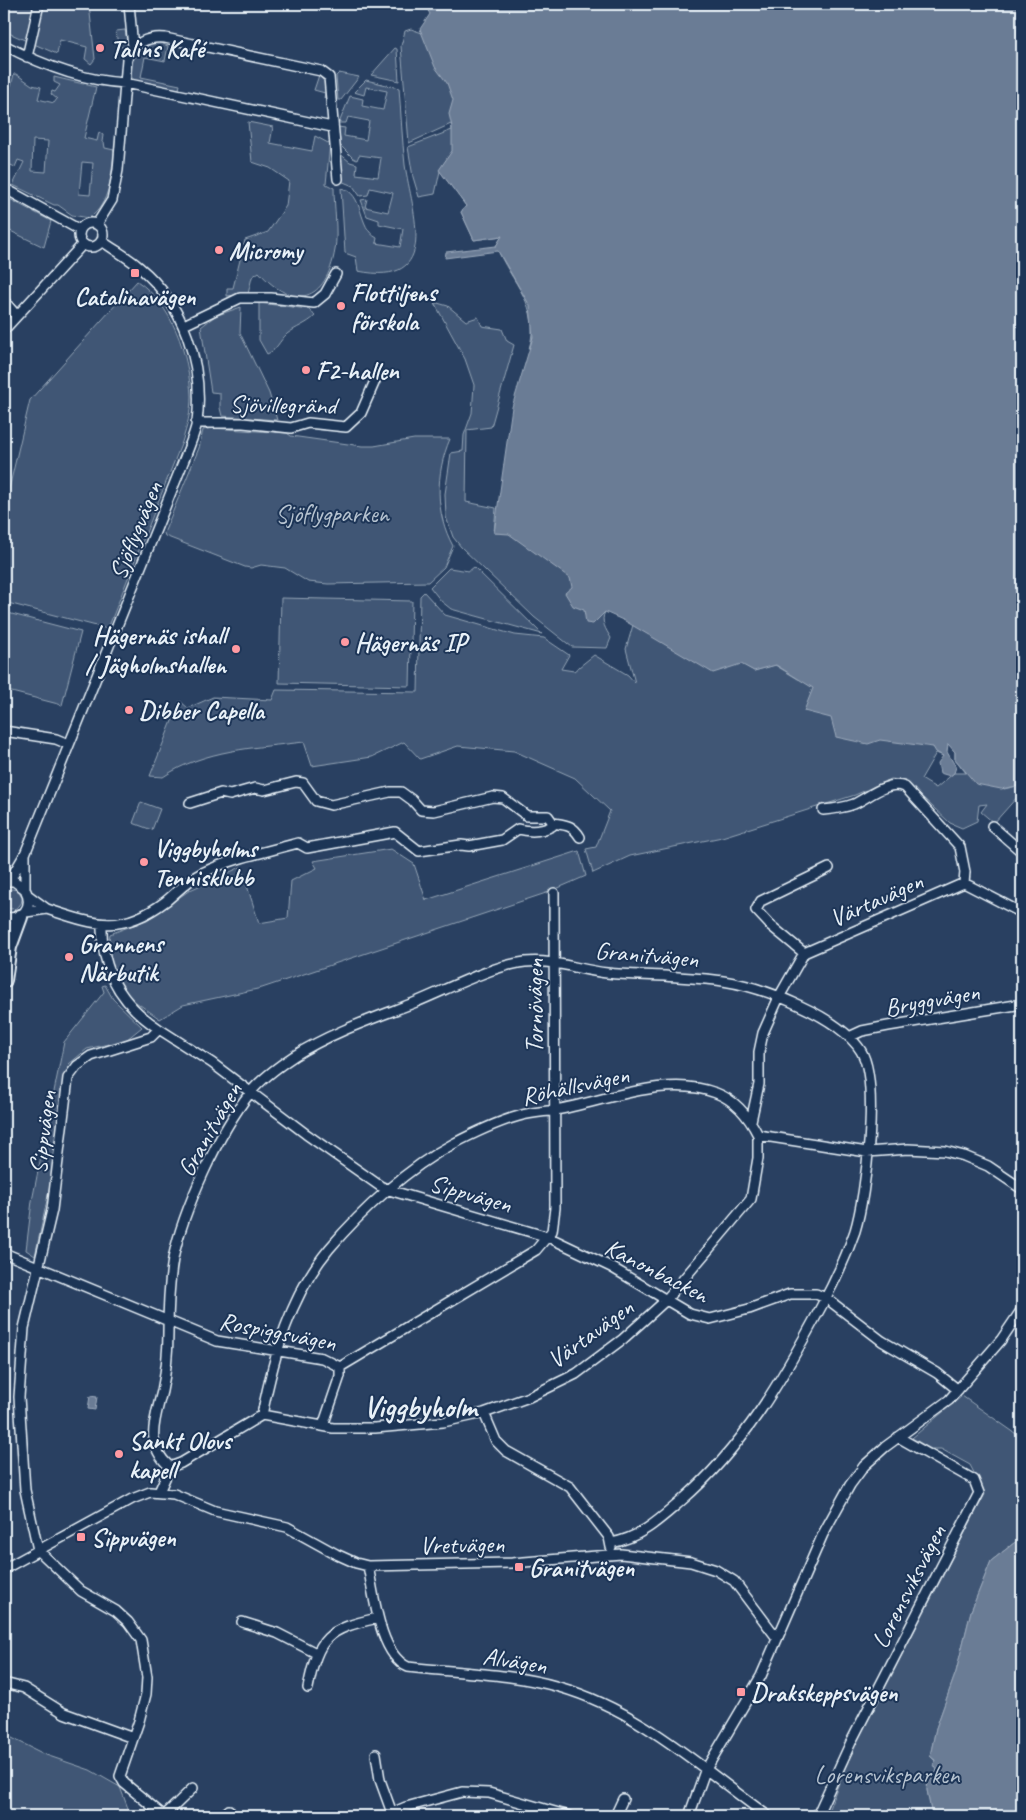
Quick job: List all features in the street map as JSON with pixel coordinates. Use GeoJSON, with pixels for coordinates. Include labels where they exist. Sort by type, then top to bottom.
{"type":"FeatureCollection","features":[{"type":"Feature","properties":{"kind":"highway"},"geometry":{"type":"LineString","coordinates":[[4,980],[9,947],[23,914]]}},
{"type":"Feature","properties":{"kind":"street"},"geometry":{"type":"LineString","coordinates":[[27,57],[39,4]]}},
{"type":"Feature","properties":{"kind":"street"},"geometry":{"type":"LineString","coordinates":[[128,4],[133,48]]}},
{"type":"Feature","properties":{"kind":"street"},"geometry":{"type":"LineString","coordinates":[[97,224],[112,200],[118,170],[127,59],[133,48],[142,41],[156,37],[321,71],[329,77],[338,179]]}},
{"type":"Feature","properties":{"kind":"street"},"geometry":{"type":"LineString","coordinates":[[4,45],[55,68],[332,127]]}},
{"type":"Feature","properties":{"kind":"street"},"geometry":{"type":"LineString","coordinates":[[4,188],[80,230]]}},
{"type":"Feature","properties":{"kind":"street"},"geometry":{"type":"LineString","coordinates":[[83,244],[80,230],[86,224],[97,224]]}},
{"type":"Feature","properties":{"kind":"street"},"geometry":{"type":"LineString","coordinates":[[83,244],[93,247],[102,241],[102,230],[97,224]]}},
{"type":"Feature","properties":{"kind":"street","name":"Sjöflygvägen"},"geometry":{"type":"LineString","coordinates":[[5,882],[26,854],[68,744],[120,621],[186,455],[196,423],[195,368],[184,325],[158,286],[146,274],[102,241]]}},
{"type":"Feature","properties":{"kind":"street"},"geometry":{"type":"LineString","coordinates":[[4,330],[83,244]]}},
{"type":"Feature","properties":{"kind":"street"},"geometry":{"type":"LineString","coordinates":[[184,325],[240,298],[286,299],[314,303],[325,294],[336,274]]}},
{"type":"Feature","properties":{"kind":"street"},"geometry":{"type":"LineString","coordinates":[[4,301],[16,315]]}},
{"type":"Feature","properties":{"kind":"street","name":"Sjövillegränd"},"geometry":{"type":"LineString","coordinates":[[196,423],[243,423],[291,428],[308,423],[346,426],[361,413],[374,381]]}},
{"type":"Feature","properties":{"kind":"street"},"geometry":{"type":"LineString","coordinates":[[4,731],[56,739],[68,744]]}},
{"type":"Feature","properties":{"kind":"street"},"geometry":{"type":"LineString","coordinates":[[190,803],[221,793],[230,795],[255,788],[264,790],[303,782],[316,801],[331,805],[390,792],[401,792],[421,810],[434,811],[493,797],[503,798],[527,816],[548,816],[553,824]]}},
{"type":"Feature","properties":{"kind":"street"},"geometry":{"type":"LineString","coordinates":[[823,810],[855,803],[898,784],[905,787],[960,846],[965,872],[964,883],[1022,914]]}},
{"type":"Feature","properties":{"kind":"street"},"geometry":{"type":"LineString","coordinates":[[4,917],[47,910],[102,925],[122,923],[147,915],[201,873],[239,859],[298,844],[307,848],[395,832],[419,851],[436,850],[502,840],[518,829],[529,832],[538,831],[553,824],[566,824],[575,829],[580,837]]}},
{"type":"Feature","properties":{"kind":"street"},"geometry":{"type":"LineString","coordinates":[[992,826],[1022,852]]}},
{"type":"Feature","properties":{"kind":"street","name":"Sjöflygvägen"},"geometry":{"type":"LineString","coordinates":[[23,914],[27,892],[26,854]]}},
{"type":"Feature","properties":{"kind":"street","name":"Värtavägen"},"geometry":{"type":"LineString","coordinates":[[829,868],[761,901],[756,910],[770,925],[804,952],[964,883]]}},
{"type":"Feature","properties":{"kind":"street"},"geometry":{"type":"LineString","coordinates":[[5,882],[14,881],[47,910]]}},
{"type":"Feature","properties":{"kind":"street","name":"Tornövägen"},"geometry":{"type":"LineString","coordinates":[[548,1237],[555,1224],[554,893]]}},
{"type":"Feature","properties":{"kind":"street"},"geometry":{"type":"LineString","coordinates":[[102,925],[104,957],[117,990],[128,1004],[159,1029]]}},
{"type":"Feature","properties":{"kind":"street"},"geometry":{"type":"LineString","coordinates":[[751,1121],[758,1084],[759,1052],[763,1033],[779,996],[804,952]]}},
{"type":"Feature","properties":{"kind":"street","name":"Granitvägen"},"geometry":{"type":"LineString","coordinates":[[170,1467],[158,1453],[152,1439],[154,1418],[164,1378],[174,1257],[191,1204],[211,1156],[251,1092],[293,1057],[358,1024],[523,962],[553,962],[606,973],[725,981],[779,996],[822,1017],[849,1037],[862,1054],[870,1073],[871,1101],[863,1198],[855,1231],[826,1298],[789,1368],[746,1432],[722,1461],[651,1528],[626,1540],[611,1543]]}},
{"type":"Feature","properties":{"kind":"street","name":"Bryggvägen"},"geometry":{"type":"LineString","coordinates":[[849,1037],[862,1031],[888,1026],[1022,1004]]}},
{"type":"Feature","properties":{"kind":"street","name":"Sippvägen"},"geometry":{"type":"LineString","coordinates":[[38,1550],[25,1490],[19,1397],[24,1328],[55,1192],[68,1078],[83,1060],[151,1037],[159,1029],[212,1063],[328,1150],[389,1190],[548,1237]]}},
{"type":"Feature","properties":{"kind":"street","name":"Röhällsvägen"},"geometry":{"type":"LineString","coordinates":[[262,1415],[278,1350],[297,1298],[315,1268],[345,1232],[389,1190],[430,1158],[453,1144],[518,1116],[668,1086],[686,1086],[718,1093],[740,1109],[751,1121],[758,1135]]}},
{"type":"Feature","properties":{"kind":"street"},"geometry":{"type":"LineString","coordinates":[[758,1135],[867,1152],[914,1149],[958,1154],[988,1166],[1022,1189]]}},
{"type":"Feature","properties":{"kind":"street","name":"Värtavägen"},"geometry":{"type":"LineString","coordinates":[[262,1415],[323,1426],[375,1428],[443,1422],[484,1412],[529,1397],[576,1374],[623,1339],[665,1301],[751,1199],[758,1158],[758,1135]]}},
{"type":"Feature","properties":{"kind":"street","name":"Rospiggsvägen"},"geometry":{"type":"LineString","coordinates":[[4,1253],[217,1342],[322,1358],[340,1367],[536,1250],[548,1237]]}},
{"type":"Feature","properties":{"kind":"street","name":"Kanonbacken"},"geometry":{"type":"LineString","coordinates":[[548,1237],[611,1267],[665,1301],[690,1314],[710,1319],[749,1309],[790,1294],[816,1294],[826,1298],[882,1341],[937,1373],[958,1390]]}},
{"type":"Feature","properties":{"kind":"street"},"geometry":{"type":"LineString","coordinates":[[689,1816],[705,1771],[750,1699],[823,1534],[842,1496],[864,1466],[898,1437],[937,1410],[958,1390],[1001,1340],[1022,1309]]}},
{"type":"Feature","properties":{"kind":"street"},"geometry":{"type":"LineString","coordinates":[[323,1426],[340,1376],[340,1367]]}},
{"type":"Feature","properties":{"kind":"street"},"geometry":{"type":"LineString","coordinates":[[484,1412],[496,1441],[506,1451],[570,1487],[599,1524],[611,1543],[610,1555]]}},
{"type":"Feature","properties":{"kind":"street"},"geometry":{"type":"LineString","coordinates":[[4,1569],[132,1499],[150,1492],[159,1492],[170,1467],[181,1464],[262,1415]]}},
{"type":"Feature","properties":{"kind":"street","name":"Lorensviksvägen"},"geometry":{"type":"LineString","coordinates":[[817,1816],[852,1740],[979,1493],[974,1480],[898,1437]]}},
{"type":"Feature","properties":{"kind":"street","name":"Vretvägen"},"geometry":{"type":"LineString","coordinates":[[159,1492],[174,1494],[199,1506],[236,1517],[286,1527],[336,1554],[368,1566],[512,1563],[610,1555],[691,1562],[716,1570],[734,1581],[777,1638]]}},
{"type":"Feature","properties":{"kind":"street"},"geometry":{"type":"LineString","coordinates":[[38,1550],[81,1591],[116,1611],[139,1635],[147,1678],[146,1694],[120,1776],[124,1783],[164,1816],[193,1788]]}},
{"type":"Feature","properties":{"kind":"street","name":"Alvägen"},"geometry":{"type":"LineString","coordinates":[[368,1566],[378,1618],[396,1659],[408,1667],[495,1675],[560,1687],[608,1705],[634,1719],[705,1771]]}},
{"type":"Feature","properties":{"kind":"street"},"geometry":{"type":"LineString","coordinates":[[308,1688],[316,1653],[325,1640],[335,1633],[361,1622],[378,1618]]}},
{"type":"Feature","properties":{"kind":"street"},"geometry":{"type":"LineString","coordinates":[[242,1622],[277,1633],[316,1653]]}},
{"type":"Feature","properties":{"kind":"street"},"geometry":{"type":"LineString","coordinates":[[4,1683],[24,1688],[64,1713],[133,1738]]}},
{"type":"Feature","properties":{"kind":"street"},"geometry":{"type":"LineString","coordinates":[[376,1754],[380,1780],[393,1815],[406,1807],[462,1792],[489,1793],[569,1816]]}},
{"type":"Feature","properties":{"kind":"street"},"geometry":{"type":"LineString","coordinates":[[705,1771],[768,1816]]}},
{"type":"Feature","properties":{"kind":"street"},"geometry":{"type":"LineString","coordinates":[[615,1816],[623,1799]]}},
{"type":"Feature","properties":{"kind":"green space"},"geometry":{"type":"Polygon","coordinates":[[[4,4],[89,4],[95,59],[91,64],[85,59],[87,47],[60,40],[57,54],[4,31],[4,4]]]}},
{"type":"Feature","properties":{"kind":"green space"},"geometry":{"type":"Polygon","coordinates":[[[411,29],[422,33],[420,29],[562,243],[529,349],[532,334],[528,307],[496,246],[502,236],[474,240],[461,212],[466,206],[440,171],[435,194],[419,197],[413,177],[408,147],[452,130],[451,124],[409,143],[401,46],[405,31],[411,29]]]}},
{"type":"Feature","properties":{"kind":"green space"},"geometry":{"type":"Polygon","coordinates":[[[125,30],[128,46],[126,48],[118,46],[116,31],[125,30]]]}},
{"type":"Feature","properties":{"kind":"green space"},"geometry":{"type":"Polygon","coordinates":[[[158,42],[168,46],[165,61],[145,57],[141,77],[180,85],[179,89],[136,81],[131,77],[132,64],[137,54],[146,47],[158,42]]]}},
{"type":"Feature","properties":{"kind":"green space"},"geometry":{"type":"Polygon","coordinates":[[[395,48],[397,49],[399,81],[371,75],[395,48]]]}},
{"type":"Feature","properties":{"kind":"green space"},"geometry":{"type":"Polygon","coordinates":[[[339,73],[359,77],[341,100],[338,100],[336,76],[339,73]]]}},
{"type":"Feature","properties":{"kind":"green space"},"geometry":{"type":"Polygon","coordinates":[[[14,74],[16,74],[32,85],[41,87],[38,99],[54,103],[57,99],[51,94],[52,91],[55,92],[60,85],[54,82],[54,77],[96,87],[84,138],[97,141],[99,132],[103,135],[102,142],[104,142],[105,148],[114,150],[111,178],[106,197],[96,212],[89,218],[72,215],[58,205],[54,205],[13,185],[24,162],[18,160],[15,167],[4,162],[9,125],[4,125],[4,84],[11,86],[14,74]],[[33,140],[32,171],[46,172],[48,141],[33,140]],[[82,162],[79,194],[90,195],[93,163],[82,162]]]}},
{"type":"Feature","properties":{"kind":"green space"},"geometry":{"type":"Polygon","coordinates":[[[319,75],[327,85],[327,95],[324,98],[325,93],[314,90],[319,75]]]}},
{"type":"Feature","properties":{"kind":"green space"},"geometry":{"type":"Polygon","coordinates":[[[366,80],[399,88],[405,165],[415,224],[416,242],[412,257],[402,268],[384,273],[358,271],[356,257],[345,253],[341,188],[349,191],[358,203],[366,227],[377,238],[376,243],[400,247],[403,229],[379,224],[379,220],[367,216],[361,200],[367,199],[365,207],[388,212],[393,193],[370,188],[368,195],[360,196],[353,186],[341,181],[339,153],[350,162],[357,164],[356,174],[378,177],[381,158],[359,155],[357,160],[339,144],[338,127],[345,128],[344,136],[366,140],[369,121],[348,117],[346,123],[339,123],[350,96],[363,99],[362,106],[383,110],[387,91],[366,87],[364,95],[354,92],[366,80]]]}},
{"type":"Feature","properties":{"kind":"green space"},"geometry":{"type":"Polygon","coordinates":[[[248,122],[273,127],[270,143],[312,151],[315,136],[330,144],[326,184],[334,188],[335,250],[331,267],[324,281],[316,290],[307,295],[296,296],[284,292],[259,272],[252,277],[248,294],[227,296],[227,288],[233,288],[245,240],[268,232],[286,206],[289,181],[270,168],[252,162],[248,122]]]}},
{"type":"Feature","properties":{"kind":"green space"},"geometry":{"type":"Polygon","coordinates":[[[4,196],[51,221],[44,247],[4,228],[4,196]]]}},
{"type":"Feature","properties":{"kind":"green space"},"geometry":{"type":"Polygon","coordinates":[[[137,281],[160,303],[176,332],[187,364],[191,402],[182,442],[107,631],[104,628],[4,602],[4,510],[30,400],[137,281]]]}},
{"type":"Feature","properties":{"kind":"green space"},"geometry":{"type":"Polygon","coordinates":[[[434,302],[448,306],[466,321],[478,317],[482,326],[502,329],[507,341],[514,345],[491,427],[467,430],[466,502],[496,508],[494,533],[529,531],[605,612],[603,622],[611,638],[607,648],[572,647],[534,617],[453,537],[446,517],[445,494],[451,453],[463,451],[464,435],[472,413],[474,385],[465,359],[434,302]]]}},
{"type":"Feature","properties":{"kind":"green space"},"geometry":{"type":"Polygon","coordinates":[[[259,303],[309,309],[315,316],[287,334],[267,354],[259,340],[259,303]]]}},
{"type":"Feature","properties":{"kind":"green space"},"geometry":{"type":"Polygon","coordinates":[[[241,307],[240,333],[269,393],[277,420],[222,416],[220,393],[211,392],[201,327],[215,316],[241,307]]]}},
{"type":"Feature","properties":{"kind":"green space","name":"Sjöflygparken"},"geometry":{"type":"Polygon","coordinates":[[[212,428],[287,433],[291,436],[362,446],[374,446],[414,439],[450,439],[442,466],[439,493],[443,520],[453,546],[444,567],[428,582],[328,584],[308,582],[285,568],[261,565],[251,568],[245,567],[165,536],[164,533],[199,448],[203,430],[212,428]]]}},
{"type":"Feature","properties":{"kind":"green space"},"geometry":{"type":"Polygon","coordinates":[[[474,567],[542,634],[451,609],[441,601],[430,587],[449,568],[469,571],[474,567]]]}},
{"type":"Feature","properties":{"kind":"green space"},"geometry":{"type":"Polygon","coordinates":[[[424,592],[445,615],[515,635],[544,638],[569,655],[561,669],[574,671],[594,655],[628,675],[635,683],[626,649],[633,625],[649,608],[754,671],[775,665],[798,679],[876,697],[943,756],[936,753],[921,779],[936,788],[954,773],[966,773],[955,759],[955,752],[945,739],[1004,789],[1022,785],[1022,800],[1018,796],[994,823],[981,812],[987,804],[979,805],[977,821],[962,828],[950,823],[905,781],[891,779],[855,795],[722,837],[630,856],[593,873],[586,849],[596,847],[610,811],[575,778],[514,751],[458,746],[420,759],[404,742],[372,757],[312,766],[304,742],[231,751],[196,761],[163,777],[150,776],[180,701],[188,708],[213,697],[272,700],[276,690],[418,692],[420,596],[424,592]]]}},
{"type":"Feature","properties":{"kind":"green space","name":"Hägernäs IP"},"geometry":{"type":"Polygon","coordinates":[[[281,598],[412,601],[410,686],[279,683],[281,598]]]}},
{"type":"Feature","properties":{"kind":"green space"},"geometry":{"type":"Polygon","coordinates":[[[4,612],[81,632],[62,705],[4,690],[4,612]]]}},
{"type":"Feature","properties":{"kind":"green space"},"geometry":{"type":"Polygon","coordinates":[[[141,802],[160,809],[152,830],[133,823],[141,802]]]}},
{"type":"Feature","properties":{"kind":"green space"},"geometry":{"type":"Polygon","coordinates":[[[391,849],[414,864],[426,900],[579,851],[586,876],[549,892],[262,988],[183,1005],[160,1019],[120,991],[106,957],[110,934],[147,920],[190,890],[241,867],[259,923],[288,918],[291,881],[317,868],[313,861],[391,849]]]}},
{"type":"Feature","properties":{"kind":"green space"},"geometry":{"type":"Polygon","coordinates":[[[12,889],[19,892],[22,899],[19,906],[12,909],[5,906],[2,899],[5,892],[12,889]]]}},
{"type":"Feature","properties":{"kind":"green space"},"geometry":{"type":"Polygon","coordinates":[[[105,985],[113,999],[142,1027],[126,1040],[87,1049],[69,1064],[62,1091],[53,1172],[35,1256],[26,1250],[32,1201],[64,1042],[104,992],[102,986],[105,985]]]}},
{"type":"Feature","properties":{"kind":"green space","name":"Lorensviksparken"},"geometry":{"type":"Polygon","coordinates":[[[962,1396],[1022,1438],[1022,1539],[991,1561],[971,1611],[956,1672],[936,1728],[930,1756],[935,1761],[937,1770],[934,1778],[928,1780],[927,1790],[932,1816],[826,1816],[850,1755],[985,1494],[970,1465],[941,1449],[931,1449],[912,1438],[962,1396]]]}},
{"type":"Feature","properties":{"kind":"green space"},"geometry":{"type":"Polygon","coordinates":[[[4,1734],[46,1755],[90,1770],[120,1787],[129,1811],[135,1816],[4,1816],[4,1734]]]}},
{"type":"Feature","properties":{"kind":"shaded area"},"geometry":{"type":"Polygon","coordinates":[[[424,4],[1022,4],[1022,785],[1001,789],[976,784],[955,759],[955,752],[948,744],[947,752],[956,767],[954,773],[950,776],[940,773],[938,763],[943,756],[936,752],[933,747],[880,740],[868,744],[836,737],[831,718],[804,711],[813,688],[776,665],[754,671],[741,664],[713,673],[625,621],[605,612],[593,624],[586,623],[584,610],[573,606],[565,593],[572,587],[570,578],[509,534],[494,533],[512,407],[533,337],[530,306],[498,251],[445,258],[446,252],[496,246],[502,236],[474,240],[461,212],[466,206],[439,170],[452,151],[452,127],[449,114],[453,100],[447,83],[435,67],[420,29],[430,14],[424,4]]]}},
{"type":"Feature","properties":{"kind":"shaded area"},"geometry":{"type":"Polygon","coordinates":[[[90,1396],[97,1397],[95,1410],[88,1409],[90,1396]]]}},
{"type":"Feature","properties":{"kind":"shaded area"},"geometry":{"type":"Polygon","coordinates":[[[1022,1539],[1022,1816],[932,1816],[927,1790],[928,1780],[934,1778],[937,1770],[934,1765],[935,1760],[930,1756],[936,1728],[956,1672],[971,1611],[991,1561],[1022,1539]]]}},
{"type":"Feature","properties":{"kind":"place","name":"Talins Kafé"},"geometry":{"type":"Point","coordinates":[100,48]}},
{"type":"Feature","properties":{"kind":"place","name":"Micromy"},"geometry":{"type":"Point","coordinates":[219,250]}},
{"type":"Feature","properties":{"kind":"place","name":"Catalinavägen"},"geometry":{"type":"Point","coordinates":[135,273]}},
{"type":"Feature","properties":{"kind":"place","name":"Flottiljens förskola"},"geometry":{"type":"Point","coordinates":[341,306]}},
{"type":"Feature","properties":{"kind":"place","name":"F2-hallen"},"geometry":{"type":"Point","coordinates":[306,370]}},
{"type":"Feature","properties":{"kind":"place","name":"Hägernäs IP"},"geometry":{"type":"Point","coordinates":[345,642]}},
{"type":"Feature","properties":{"kind":"place","name":"Hägernäs ishall / Jägholmshallen"},"geometry":{"type":"Point","coordinates":[236,649]}},
{"type":"Feature","properties":{"kind":"place","name":"Dibber Capella"},"geometry":{"type":"Point","coordinates":[129,710]}},
{"type":"Feature","properties":{"kind":"place","name":"Viggbyholms Tennisklubb"},"geometry":{"type":"Point","coordinates":[144,862]}},
{"type":"Feature","properties":{"kind":"place","name":"Grannens Närbutik"},"geometry":{"type":"Point","coordinates":[69,957]}},
{"type":"Feature","properties":{"kind":"place","name":"Sankt Olovs kapell"},"geometry":{"type":"Point","coordinates":[119,1454]}},
{"type":"Feature","properties":{"kind":"place","name":"Sippvägen"},"geometry":{"type":"Point","coordinates":[81,1537]}},
{"type":"Feature","properties":{"kind":"place","name":"Granitvägen"},"geometry":{"type":"Point","coordinates":[519,1567]}},
{"type":"Feature","properties":{"kind":"place","name":"Drakskeppsvägen"},"geometry":{"type":"Point","coordinates":[741,1692]}},
{"type":"Feature","properties":{"kind":"district","name":"Viggbyholm"},"geometry":{"type":"Point","coordinates":[420,1407]}}]}
